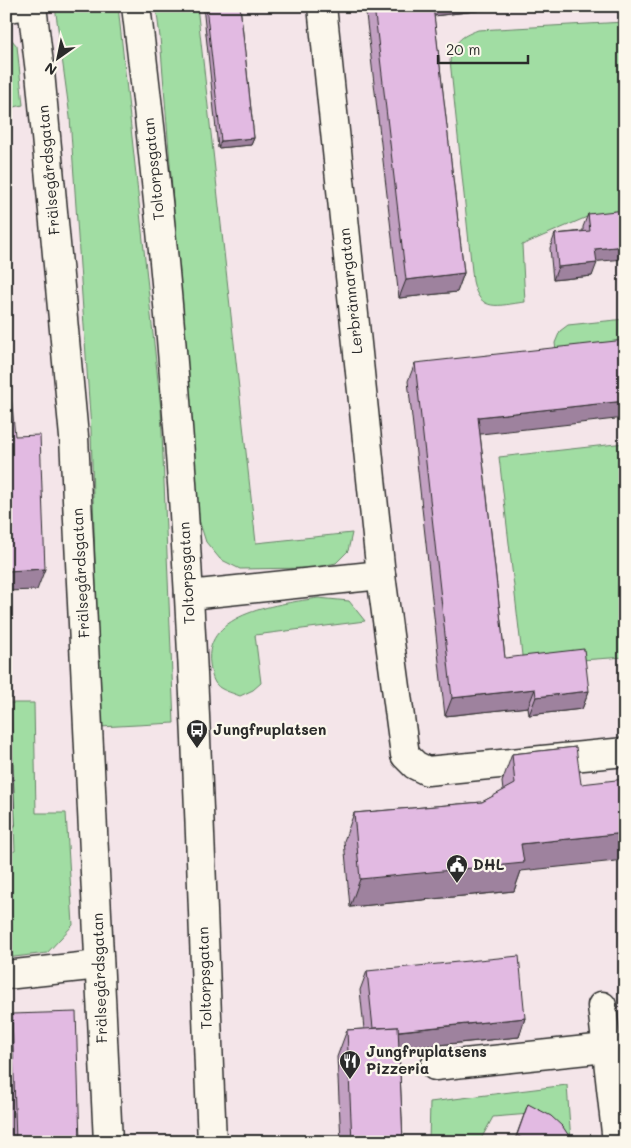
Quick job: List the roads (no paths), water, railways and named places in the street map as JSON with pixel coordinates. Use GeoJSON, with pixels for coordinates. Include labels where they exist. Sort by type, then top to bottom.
{"type":"FeatureCollection","features":[{"type":"Feature","properties":{"kind":"street"},"geometry":{"type":"LineString","coordinates":[[6,8],[22,6]]}},
{"type":"Feature","properties":{"kind":"street","name":"Frälsegårdsgatan"},"geometry":{"type":"LineString","coordinates":[[32,6],[40,72],[74,437],[108,1142]]}},
{"type":"Feature","properties":{"kind":"street","name":"Toltorpsgatan"},"geometry":{"type":"LineString","coordinates":[[136,6],[152,140],[176,407],[189,595],[197,749],[212,1142]]}},
{"type":"Feature","properties":{"kind":"street","name":"Lerbrännargatan"},"geometry":{"type":"LineString","coordinates":[[322,6],[381,575],[405,755],[415,765],[426,770],[625,752]]}},
{"type":"Feature","properties":{"kind":"street"},"geometry":{"type":"LineString","coordinates":[[189,595],[381,575]]}},
{"type":"Feature","properties":{"kind":"street"},"geometry":{"type":"LineString","coordinates":[[6,975],[99,965]]}},
{"type":"Feature","properties":{"kind":"street"},"geometry":{"type":"LineString","coordinates":[[602,1006],[617,1142]]}},
{"type":"Feature","properties":{"kind":"street"},"geometry":{"type":"LineString","coordinates":[[435,1066],[606,1048]]}},
{"type":"Feature","properties":{"kind":"place","name":"Jungfruplatsen"},"geometry":{"type":"Point","coordinates":[197,749]}},
{"type":"Feature","properties":{"kind":"place","name":"DHL"},"geometry":{"type":"Point","coordinates":[457,884]}},
{"type":"Feature","properties":{"kind":"place","name":"Jungfruplatsens Pizzeria"},"geometry":{"type":"Point","coordinates":[350,1080]}}]}
